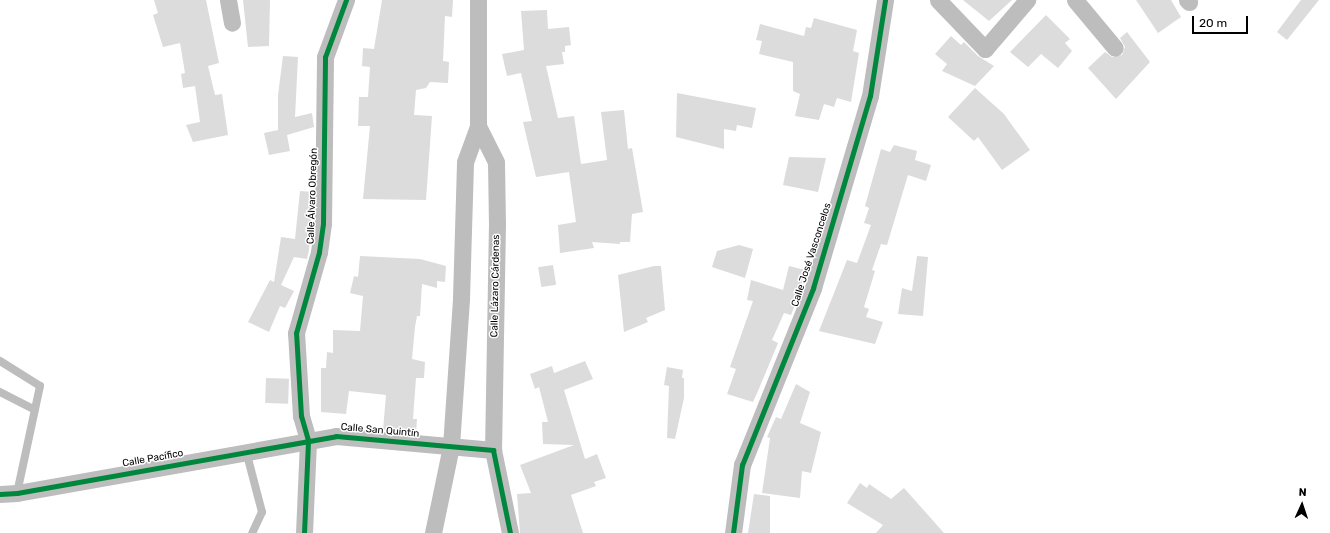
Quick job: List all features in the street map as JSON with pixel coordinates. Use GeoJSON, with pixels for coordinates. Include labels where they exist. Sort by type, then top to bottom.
{"type":"FeatureCollection","features":[{"type":"Feature","properties":{"kind":"street"},"geometry":{"type":"LineString","coordinates":[[228,0],[232,23]]}},
{"type":"Feature","properties":{"kind":"street","name":"Calle Álvaro Obregón"},"geometry":{"type":"LineString","coordinates":[[304,533],[308,440],[301,416],[296,333],[320,252],[322,230],[325,57],[346,0]]}},
{"type":"Feature","properties":{"kind":"street","name":"Calle Lázaro Cárdenas"},"geometry":{"type":"LineString","coordinates":[[433,533],[451,446],[461,298],[465,162],[478,126],[478,0]]}},
{"type":"Feature","properties":{"kind":"street","name":"Calle José Vasconcelos"},"geometry":{"type":"LineString","coordinates":[[734,533],[742,465],[813,288],[870,96],[885,0]]}},
{"type":"Feature","properties":{"kind":"street"},"geometry":{"type":"LineString","coordinates":[[938,0],[985,49],[1027,0]]}},
{"type":"Feature","properties":{"kind":"street"},"geometry":{"type":"LineString","coordinates":[[1075,0],[1115,48]]}},
{"type":"Feature","properties":{"kind":"street","name":"Calle Lázaro Cárdenas"},"geometry":{"type":"LineString","coordinates":[[478,126],[496,162],[497,223],[493,450]]}},
{"type":"Feature","properties":{"kind":"street","name":"Calle San Quintín"},"geometry":{"type":"LineString","coordinates":[[308,440],[336,436],[451,446]]}},
{"type":"Feature","properties":{"kind":"street","name":"Calle Pacífico"},"geometry":{"type":"LineString","coordinates":[[8,493],[308,440]]}},
{"type":"Feature","properties":{"kind":"street"},"geometry":{"type":"LineString","coordinates":[[451,446],[493,450],[510,533]]}},
{"type":"Feature","properties":{"kind":"lane"},"geometry":{"type":"LineString","coordinates":[[0,361],[40,386],[35,410],[8,493]]}},
{"type":"Feature","properties":{"kind":"lane"},"geometry":{"type":"LineString","coordinates":[[0,392],[35,410]]}},
{"type":"Feature","properties":{"kind":"lane"},"geometry":{"type":"LineString","coordinates":[[246,451],[262,512],[252,533]]}},
{"type":"Feature","properties":{"kind":"building"},"geometry":{"type":"Polygon","coordinates":[[[154,0],[206,0],[219,63],[208,66],[215,95],[222,94],[228,135],[193,142],[186,125],[200,122],[195,86],[183,88],[181,74],[185,73],[180,43],[163,47],[153,15],[158,13],[154,0]]]}},
{"type":"Feature","properties":{"kind":"building"},"geometry":{"type":"Polygon","coordinates":[[[243,0],[270,0],[269,46],[248,47],[243,0]]]}},
{"type":"Feature","properties":{"kind":"building"},"geometry":{"type":"Polygon","coordinates":[[[382,0],[453,0],[452,17],[445,16],[443,61],[449,62],[448,83],[430,82],[426,88],[416,90],[414,115],[432,116],[426,200],[363,199],[370,126],[358,126],[359,97],[368,97],[370,67],[362,66],[363,48],[374,49],[382,0]]]}},
{"type":"Feature","properties":{"kind":"building"},"geometry":{"type":"Polygon","coordinates":[[[963,0],[1012,0],[989,21],[963,0]]]}},
{"type":"Feature","properties":{"kind":"building"},"geometry":{"type":"Polygon","coordinates":[[[1136,0],[1171,0],[1181,17],[1158,33],[1136,0]]]}},
{"type":"Feature","properties":{"kind":"building"},"geometry":{"type":"Polygon","coordinates":[[[1301,0],[1319,0],[1287,40],[1277,32],[1301,0]]]}},
{"type":"Feature","properties":{"kind":"building"},"geometry":{"type":"Polygon","coordinates":[[[547,10],[548,29],[569,27],[571,45],[565,46],[565,52],[562,52],[564,64],[546,66],[558,118],[574,116],[581,164],[607,160],[601,112],[624,110],[628,149],[632,148],[643,212],[632,214],[630,242],[620,242],[620,244],[592,242],[594,248],[560,253],[558,225],[576,222],[569,172],[536,177],[523,122],[532,121],[521,73],[507,76],[502,54],[524,50],[521,11],[547,10]]]}},
{"type":"Feature","properties":{"kind":"building"},"geometry":{"type":"Polygon","coordinates":[[[1046,15],[1070,39],[1065,43],[1072,51],[1058,68],[1041,54],[1028,67],[1010,52],[1046,15]]]}},
{"type":"Feature","properties":{"kind":"building"},"geometry":{"type":"Polygon","coordinates":[[[814,18],[857,30],[853,51],[859,53],[851,102],[837,98],[834,107],[824,104],[819,120],[795,116],[800,94],[793,91],[793,62],[759,54],[762,41],[756,40],[760,24],[804,36],[806,27],[811,28],[814,18]]]}},
{"type":"Feature","properties":{"kind":"building"},"geometry":{"type":"Polygon","coordinates":[[[1127,32],[1150,62],[1116,99],[1088,68],[1105,52],[1112,57],[1122,55],[1125,47],[1120,38],[1127,32]]]}},
{"type":"Feature","properties":{"kind":"building"},"geometry":{"type":"Polygon","coordinates":[[[951,36],[961,45],[964,42],[978,56],[994,66],[975,86],[942,71],[947,64],[935,54],[951,36]]]}},
{"type":"Feature","properties":{"kind":"building"},"geometry":{"type":"Polygon","coordinates":[[[283,56],[298,57],[295,117],[312,113],[314,127],[287,135],[290,151],[269,155],[264,133],[278,130],[278,95],[283,56]]]}},
{"type":"Feature","properties":{"kind":"building"},"geometry":{"type":"Polygon","coordinates":[[[975,88],[1004,114],[1030,150],[1002,170],[978,137],[974,141],[948,117],[975,88]]]}},
{"type":"Feature","properties":{"kind":"building"},"geometry":{"type":"Polygon","coordinates":[[[677,93],[756,108],[752,128],[737,125],[736,131],[724,129],[724,149],[676,137],[677,93]]]}},
{"type":"Feature","properties":{"kind":"building"},"geometry":{"type":"Polygon","coordinates":[[[894,145],[917,151],[915,160],[931,165],[926,181],[908,175],[887,245],[881,244],[872,270],[875,271],[864,307],[869,309],[866,317],[883,322],[875,344],[819,331],[847,260],[857,263],[871,225],[864,223],[869,208],[865,206],[881,149],[890,152],[894,145]]]}},
{"type":"Feature","properties":{"kind":"building"},"geometry":{"type":"Polygon","coordinates":[[[789,157],[826,158],[818,192],[783,185],[789,157]]]}},
{"type":"Feature","properties":{"kind":"building"},"geometry":{"type":"Polygon","coordinates":[[[300,191],[313,192],[309,250],[307,259],[294,257],[281,285],[294,291],[285,308],[280,306],[269,332],[248,322],[270,280],[274,282],[281,237],[295,239],[300,191]]]}},
{"type":"Feature","properties":{"kind":"building"},"geometry":{"type":"Polygon","coordinates":[[[739,245],[753,249],[745,278],[712,267],[717,251],[739,245]]]}},
{"type":"Feature","properties":{"kind":"building"},"geometry":{"type":"Polygon","coordinates":[[[360,256],[420,259],[446,266],[445,282],[437,281],[437,288],[422,284],[420,316],[417,316],[412,359],[425,362],[424,378],[416,378],[413,419],[417,419],[416,433],[383,430],[386,395],[349,391],[346,414],[321,412],[321,368],[326,368],[327,352],[333,353],[333,330],[360,331],[363,296],[350,293],[354,276],[358,277],[360,256]]]}},
{"type":"Feature","properties":{"kind":"building"},"geometry":{"type":"Polygon","coordinates":[[[917,256],[928,257],[923,316],[898,314],[902,288],[912,291],[917,256]]]}},
{"type":"Feature","properties":{"kind":"building"},"geometry":{"type":"Polygon","coordinates":[[[553,265],[556,285],[541,287],[538,267],[553,265]]]}},
{"type":"Feature","properties":{"kind":"building"},"geometry":{"type":"Polygon","coordinates":[[[654,266],[661,266],[665,310],[646,318],[648,322],[624,332],[618,275],[654,266]]]}},
{"type":"Feature","properties":{"kind":"building"},"geometry":{"type":"Polygon","coordinates":[[[789,266],[805,270],[799,295],[791,315],[784,313],[772,340],[778,343],[753,402],[727,394],[736,369],[730,367],[753,301],[747,300],[751,280],[783,290],[789,266]]]}},
{"type":"Feature","properties":{"kind":"building"},"geometry":{"type":"Polygon","coordinates":[[[585,361],[593,379],[564,390],[585,459],[597,454],[606,478],[594,482],[596,486],[571,495],[583,533],[520,533],[517,494],[531,493],[520,465],[574,445],[543,444],[542,422],[548,422],[539,387],[535,389],[530,374],[552,366],[554,373],[585,361]]]}},
{"type":"Feature","properties":{"kind":"building"},"geometry":{"type":"Polygon","coordinates":[[[667,367],[683,370],[682,378],[684,378],[684,398],[675,439],[667,438],[669,386],[664,385],[667,367]]]}},
{"type":"Feature","properties":{"kind":"building"},"geometry":{"type":"Polygon","coordinates":[[[266,378],[289,379],[288,404],[265,403],[266,378]]]}},
{"type":"Feature","properties":{"kind":"building"},"geometry":{"type":"Polygon","coordinates":[[[796,384],[810,392],[800,423],[821,432],[811,473],[802,471],[800,498],[762,493],[770,438],[767,437],[776,417],[781,419],[796,384]]]}},
{"type":"Feature","properties":{"kind":"building"},"geometry":{"type":"Polygon","coordinates":[[[860,483],[867,488],[869,484],[891,499],[904,488],[944,533],[876,533],[883,525],[847,503],[860,483]]]}},
{"type":"Feature","properties":{"kind":"building"},"geometry":{"type":"Polygon","coordinates":[[[754,494],[770,496],[770,533],[748,533],[754,494]]]}},
{"type":"Feature","properties":{"kind":"cycle path"},"geometry":{"type":"LineString","coordinates":[[304,533],[308,440],[301,416],[296,333],[319,252],[323,223],[325,57],[346,0]]}},
{"type":"Feature","properties":{"kind":"cycle path"},"geometry":{"type":"LineString","coordinates":[[733,533],[742,465],[813,288],[870,96],[885,0]]}},
{"type":"Feature","properties":{"kind":"cycle path"},"geometry":{"type":"LineString","coordinates":[[0,494],[17,493],[336,436],[493,450],[510,533]]}}]}
